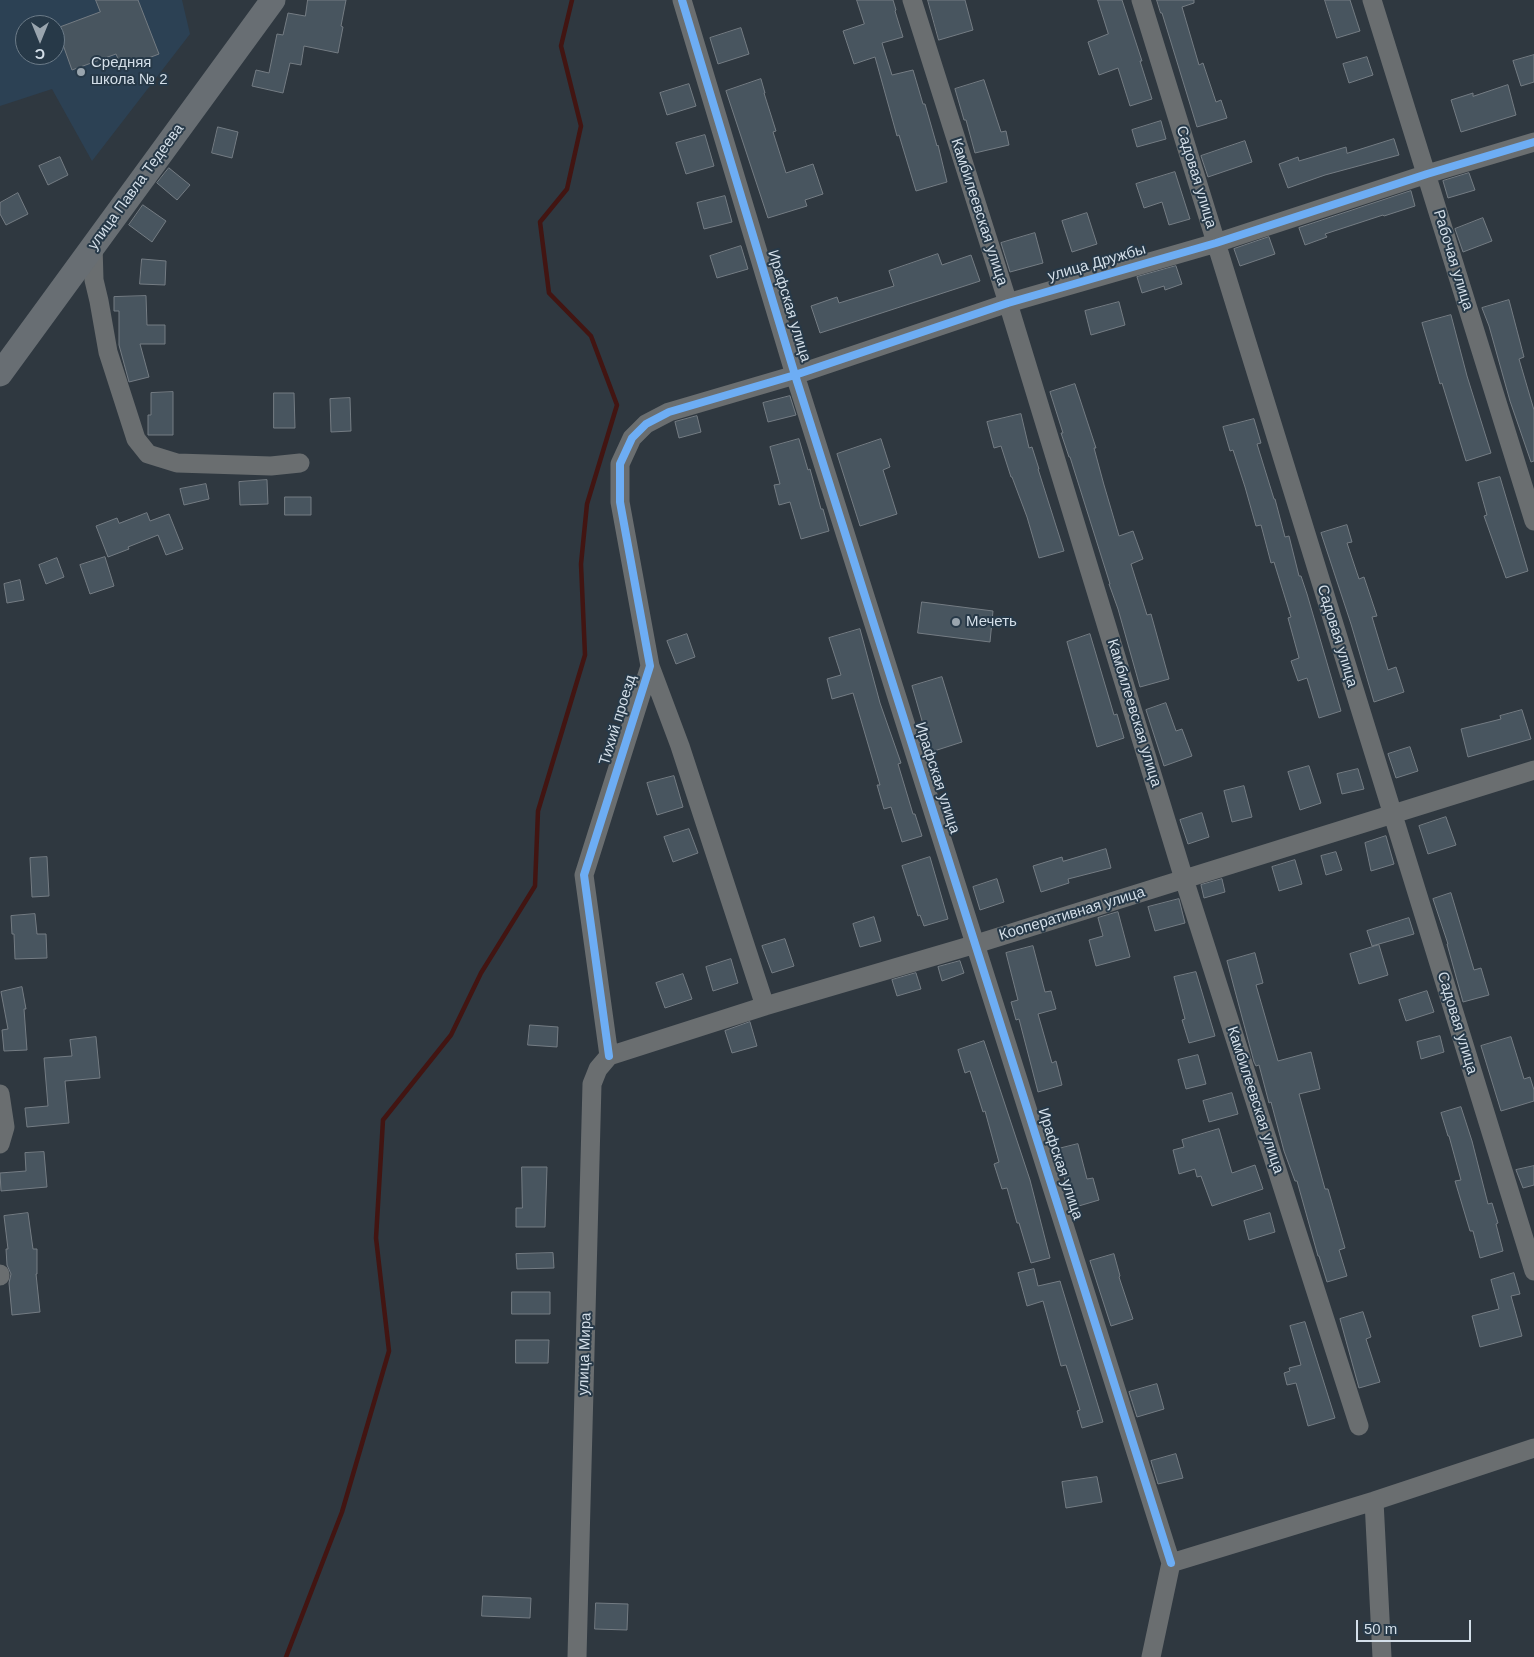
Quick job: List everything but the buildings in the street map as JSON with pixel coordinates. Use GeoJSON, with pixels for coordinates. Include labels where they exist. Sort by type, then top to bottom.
{"type":"FeatureCollection","features":[{"type":"Feature","properties":{"kind":"main road","name":"улица Павла Тедеева"},"geometry":{"type":"LineString","coordinates":[[0,374],[273,0]]}},
{"type":"Feature","properties":{"kind":"street","name":"Ирафская улица"},"geometry":{"type":"LineString","coordinates":[[682,0],[795,375],[1171,1563]]}},
{"type":"Feature","properties":{"kind":"street","name":"Камбилеевская улица"},"geometry":{"type":"LineString","coordinates":[[912,0],[1008,304],[1184,879],[1358,1426]]}},
{"type":"Feature","properties":{"kind":"street","name":"Садовая улица"},"geometry":{"type":"LineString","coordinates":[[1141,0],[1534,1271]]}},
{"type":"Feature","properties":{"kind":"street","name":"Рабочая улица"},"geometry":{"type":"LineString","coordinates":[[1372,0],[1534,521]]}},
{"type":"Feature","properties":{"kind":"street","name":"улица Дружбы"},"geometry":{"type":"LineString","coordinates":[[669,412],[795,375],[1008,304],[1216,243],[1427,174],[1534,142]]}},
{"type":"Feature","properties":{"kind":"street"},"geometry":{"type":"LineString","coordinates":[[94,245],[94,280],[100,301],[108,352],[136,439],[148,454],[177,463],[271,466],[300,463]]}},
{"type":"Feature","properties":{"kind":"street","name":"Тихий проезд"},"geometry":{"type":"LineString","coordinates":[[609,1056],[584,875],[650,666],[620,502],[620,464],[632,438],[646,424],[669,412]]}},
{"type":"Feature","properties":{"kind":"street"},"geometry":{"type":"LineString","coordinates":[[650,666],[680,746],[765,1006]]}},
{"type":"Feature","properties":{"kind":"street","name":"Кооперативная улица"},"geometry":{"type":"LineString","coordinates":[[609,1056],[765,1006],[976,944],[1534,770]]}},
{"type":"Feature","properties":{"kind":"street","name":"улица Мира"},"geometry":{"type":"LineString","coordinates":[[577,1657],[592,1084],[598,1069],[609,1056]]}},
{"type":"Feature","properties":{"kind":"street"},"geometry":{"type":"LineString","coordinates":[[0,1094],[5,1127],[0,1144]]}},
{"type":"Feature","properties":{"kind":"street"},"geometry":{"type":"LineString","coordinates":[[1151,1657],[1171,1563],[1374,1501],[1534,1448]]}},
{"type":"Feature","properties":{"kind":"street"},"geometry":{"type":"LineString","coordinates":[[1374,1501],[1382,1657]]}},
{"type":"Feature","properties":{"kind":"shaded area","name":"Средняя школа № 2"},"geometry":{"type":"Polygon","coordinates":[[[0,0],[182,0],[190,34],[92,161],[52,89],[0,106],[0,0]]]}},
{"type":"Feature","properties":{"kind":"waterway"},"geometry":{"type":"LineString","coordinates":[[286,1657],[342,1512],[389,1351],[376,1238],[383,1120],[451,1035],[481,973],[535,886],[538,811],[585,655],[581,564],[587,504],[617,405],[591,336],[549,293],[540,222],[567,189],[581,126],[561,46],[572,0]]}},
{"type":"Feature","properties":{"kind":"cycle path"},"geometry":{"type":"LineString","coordinates":[[682,0],[795,375],[1171,1563]]}},
{"type":"Feature","properties":{"kind":"cycle path"},"geometry":{"type":"LineString","coordinates":[[609,1056],[584,875],[650,666],[620,502],[620,464],[632,438],[646,424],[669,412],[795,375],[1008,303],[1216,243],[1427,174],[1534,142]]}},
{"type":"Feature","properties":{"kind":"place","name":"Средняя школа № 2"},"geometry":{"type":"Point","coordinates":[81,72]}},
{"type":"Feature","properties":{"kind":"place","name":"Мечеть"},"geometry":{"type":"Point","coordinates":[956,622]}}]}
